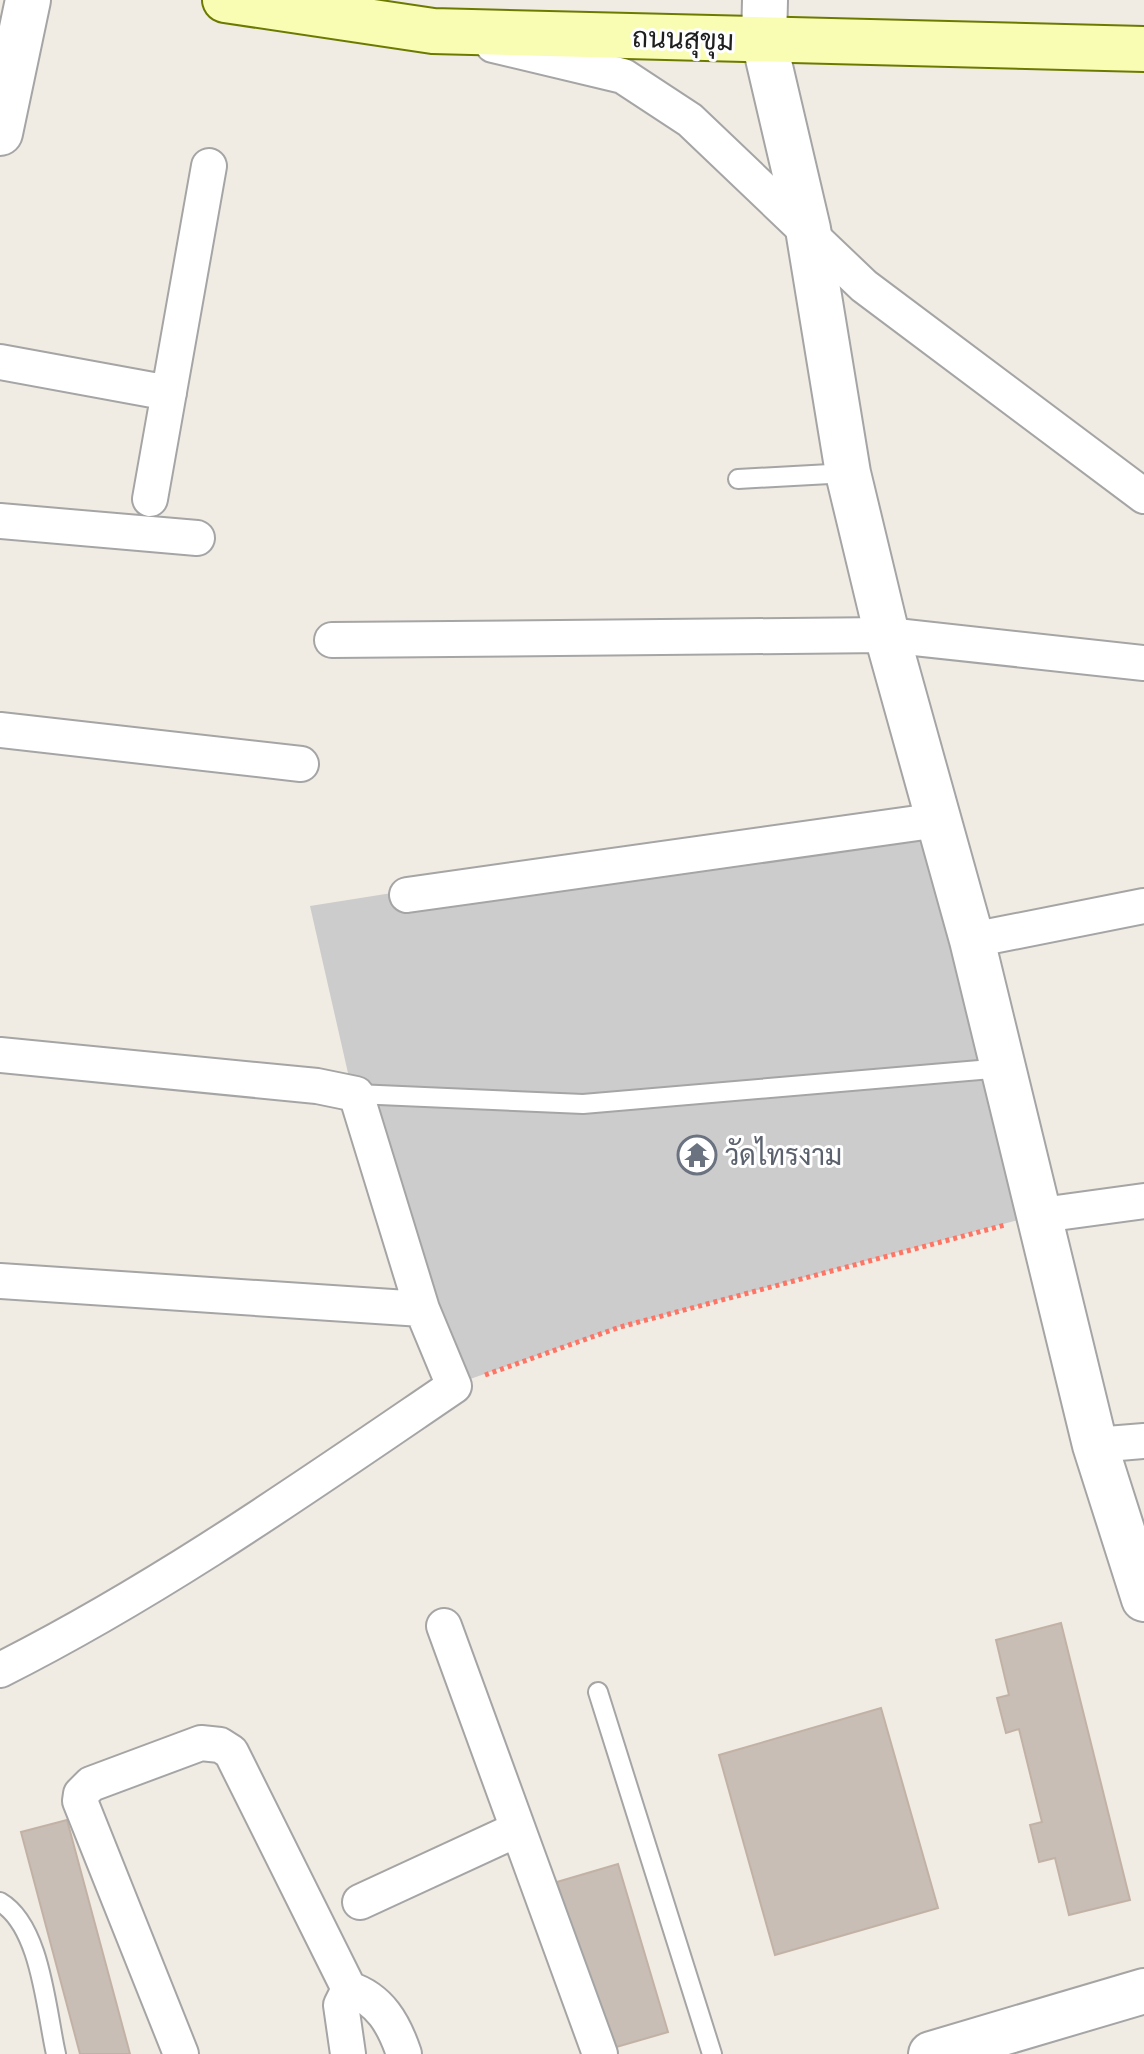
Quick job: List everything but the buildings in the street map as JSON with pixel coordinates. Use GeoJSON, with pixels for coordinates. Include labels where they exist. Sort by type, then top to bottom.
{"type":"FeatureCollection","features":[{"type":"Feature","properties":{"kind":"main road","name":"ถนนสุขุม"},"geometry":{"type":"LineString","coordinates":[[225,0],[291,6],[433,31],[765,21],[1144,49]]}},
{"type":"Feature","properties":{"kind":"street"},"geometry":{"type":"LineString","coordinates":[[0,133],[28,0]]}},
{"type":"Feature","properties":{"kind":"street"},"geometry":{"type":"LineString","coordinates":[[765,21],[808,229],[848,473],[887,635],[972,940],[1042,1215],[1095,1445],[1144,1599]]}},
{"type":"Feature","properties":{"kind":"street"},"geometry":{"type":"LineString","coordinates":[[433,31],[623,76],[690,120],[808,229],[864,286],[1144,496]]}},
{"type":"Feature","properties":{"kind":"street"},"geometry":{"type":"LineString","coordinates":[[150,499],[209,166]]}},
{"type":"Feature","properties":{"kind":"street"},"geometry":{"type":"LineString","coordinates":[[0,362],[169,393]]}},
{"type":"Feature","properties":{"kind":"street"},"geometry":{"type":"LineString","coordinates":[[0,521],[197,538]]}},
{"type":"Feature","properties":{"kind":"street"},"geometry":{"type":"LineString","coordinates":[[332,640],[887,635],[1144,663]]}},
{"type":"Feature","properties":{"kind":"street"},"geometry":{"type":"LineString","coordinates":[[0,730],[301,764]]}},
{"type":"Feature","properties":{"kind":"street"},"geometry":{"type":"LineString","coordinates":[[407,895],[939,820]]}},
{"type":"Feature","properties":{"kind":"street"},"geometry":{"type":"LineString","coordinates":[[972,940],[1144,906]]}},
{"type":"Feature","properties":{"kind":"street"},"geometry":{"type":"LineString","coordinates":[[0,1055],[317,1086],[356,1094],[422,1309],[454,1386],[325,1474],[87,1626],[0,1670]]}},
{"type":"Feature","properties":{"kind":"street"},"geometry":{"type":"LineString","coordinates":[[1042,1215],[1144,1201]]}},
{"type":"Feature","properties":{"kind":"street"},"geometry":{"type":"LineString","coordinates":[[0,1281],[422,1309]]}},
{"type":"Feature","properties":{"kind":"street"},"geometry":{"type":"LineString","coordinates":[[1095,1445],[1144,1441]]}},
{"type":"Feature","properties":{"kind":"street"},"geometry":{"type":"LineString","coordinates":[[444,1626],[600,2054]]}},
{"type":"Feature","properties":{"kind":"street"},"geometry":{"type":"LineString","coordinates":[[181,2054],[80,1801],[84,1790],[91,1784],[201,1743],[220,1745],[231,1752],[349,1989],[371,1998],[402,2048],[367,2054]]}},
{"type":"Feature","properties":{"kind":"street"},"geometry":{"type":"LineString","coordinates":[[360,1902],[518,1829]]}},
{"type":"Feature","properties":{"kind":"street"},"geometry":{"type":"LineString","coordinates":[[348,2054],[341,2005],[349,1989]]}},
{"type":"Feature","properties":{"kind":"street"},"geometry":{"type":"LineString","coordinates":[[931,2054],[1144,1991]]}},
{"type":"Feature","properties":{"kind":"lane"},"geometry":{"type":"LineString","coordinates":[[738,479],[848,473]]}},
{"type":"Feature","properties":{"kind":"lane"},"geometry":{"type":"LineString","coordinates":[[356,1094],[583,1104],[1003,1068]]}},
{"type":"Feature","properties":{"kind":"lane"},"geometry":{"type":"LineString","coordinates":[[598,1692],[712,2054]]}},
{"type":"Feature","properties":{"kind":"lane"},"geometry":{"type":"LineString","coordinates":[[0,1902],[12,1910],[30,1936],[56,2054]]}},
{"type":"Feature","properties":{"kind":"path"},"geometry":{"type":"LineString","coordinates":[[454,1386],[620,1327],[1042,1215]]}},
{"type":"Feature","properties":{"kind":"shaded area","name":"วัดไทรงาม"},"geometry":{"type":"Polygon","coordinates":[[[933,807],[1037,1215],[616,1328],[453,1385],[353,1095],[310,906],[933,807]]]}},
{"type":"Feature","properties":{"kind":"place","name":"วัดไทรงาม"},"geometry":{"type":"Point","coordinates":[697,1155]}}]}
